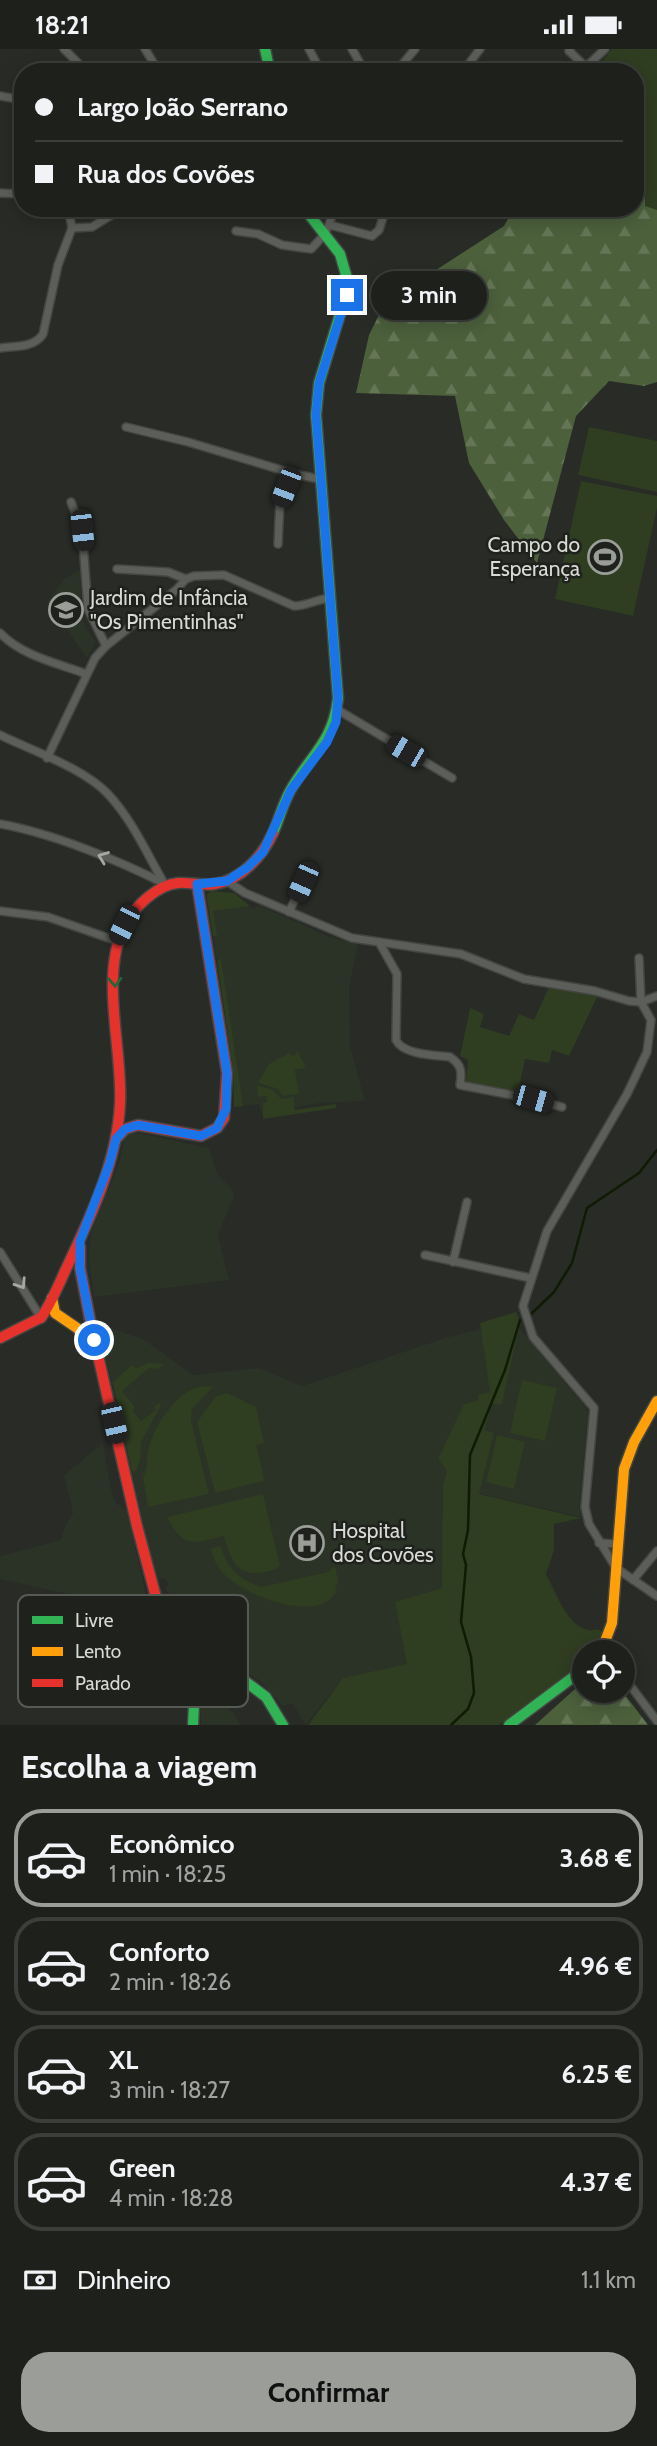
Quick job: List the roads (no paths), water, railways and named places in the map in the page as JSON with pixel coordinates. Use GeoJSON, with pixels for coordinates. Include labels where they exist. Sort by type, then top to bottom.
{"type":"FeatureCollection","features":[{"type":"Feature","properties":{"kind":"street"},"geometry":{"type":"LineString","coordinates":[[64,49],[78,63]]}},
{"type":"Feature","properties":{"kind":"street"},"geometry":{"type":"LineString","coordinates":[[403,63],[415,49]]}},
{"type":"Feature","properties":{"kind":"street"},"geometry":{"type":"LineString","coordinates":[[570,49],[582,63]]}},
{"type":"Feature","properties":{"kind":"street"},"geometry":{"type":"LineString","coordinates":[[590,63],[605,49]]}},
{"type":"Feature","properties":{"kind":"street"},"geometry":{"type":"LineString","coordinates":[[0,348],[28,345],[38,341],[43,334],[58,265],[72,228],[70,217]]}},
{"type":"Feature","properties":{"kind":"street"},"geometry":{"type":"LineString","coordinates":[[72,228],[92,227],[108,217]]}},
{"type":"Feature","properties":{"kind":"street"},"geometry":{"type":"LineString","coordinates":[[309,217],[328,230],[372,236],[379,230],[383,217]]}},
{"type":"Feature","properties":{"kind":"street"},"geometry":{"type":"LineString","coordinates":[[236,231],[258,234],[282,245],[311,249],[328,230],[331,217]]}},
{"type":"Feature","properties":{"kind":"street"},"geometry":{"type":"LineString","coordinates":[[0,824],[64,841],[165,884],[227,881],[248,867],[263,852],[291,790],[327,742],[338,710],[319,479],[316,399],[323,367],[349,285],[347,272],[328,230]]}},
{"type":"Feature","properties":{"kind":"street"},"geometry":{"type":"LineString","coordinates":[[126,428],[188,442],[319,479]]}},
{"type":"Feature","properties":{"kind":"street"},"geometry":{"type":"LineString","coordinates":[[278,544],[280,501],[291,473]]}},
{"type":"Feature","properties":{"kind":"street"},"geometry":{"type":"LineString","coordinates":[[71,502],[82,530],[88,609],[106,646]]}},
{"type":"Feature","properties":{"kind":"street"},"geometry":{"type":"LineString","coordinates":[[117,569],[168,572],[186,579]]}},
{"type":"Feature","properties":{"kind":"street"},"geometry":{"type":"LineString","coordinates":[[47,758],[95,658],[186,579],[194,576],[224,575],[294,606],[330,598]]}},
{"type":"Feature","properties":{"kind":"street"},"geometry":{"type":"LineString","coordinates":[[0,633],[27,652],[86,674]]}},
{"type":"Feature","properties":{"kind":"street"},"geometry":{"type":"LineString","coordinates":[[338,710],[452,778]]}},
{"type":"Feature","properties":{"kind":"street"},"geometry":{"type":"LineString","coordinates":[[0,735],[85,776],[107,793],[133,826],[165,884]]}},
{"type":"Feature","properties":{"kind":"street"},"geometry":{"type":"LineString","coordinates":[[289,912],[310,867]]}},
{"type":"Feature","properties":{"kind":"street"},"geometry":{"type":"LineString","coordinates":[[227,881],[245,893],[335,932],[379,942],[461,954],[524,979],[595,991],[629,1001],[641,1002],[657,996]]}},
{"type":"Feature","properties":{"kind":"street"},"geometry":{"type":"LineString","coordinates":[[41,1318],[80,1241],[116,1139],[120,1107],[114,964],[117,941],[124,925],[136,910],[165,884]]}},
{"type":"Feature","properties":{"kind":"street"},"geometry":{"type":"LineString","coordinates":[[120,1107],[127,1118],[138,1125],[201,1136],[217,1128],[226,1109],[227,1073],[197,884]]}},
{"type":"Feature","properties":{"kind":"street"},"geometry":{"type":"LineString","coordinates":[[0,911],[48,917],[117,941]]}},
{"type":"Feature","properties":{"kind":"street"},"geometry":{"type":"LineString","coordinates":[[379,942],[397,974],[396,1040],[399,1046],[456,1061],[462,1072],[460,1085],[562,1107]]}},
{"type":"Feature","properties":{"kind":"street"},"geometry":{"type":"LineString","coordinates":[[639,958],[641,1002],[651,1020],[647,1052],[627,1094],[547,1231],[523,1306],[533,1337],[594,1408],[585,1507],[589,1524],[616,1568],[657,1596]]}},
{"type":"Feature","properties":{"kind":"street"},"geometry":{"type":"LineString","coordinates":[[116,1139],[125,1129],[138,1125]]}},
{"type":"Feature","properties":{"kind":"street"},"geometry":{"type":"LineString","coordinates":[[453,1262],[467,1202]]}},
{"type":"Feature","properties":{"kind":"street"},"geometry":{"type":"LineString","coordinates":[[80,1241],[82,1281],[89,1316],[155,1595]]}},
{"type":"Feature","properties":{"kind":"street"},"geometry":{"type":"LineString","coordinates":[[0,1252],[41,1318]]}},
{"type":"Feature","properties":{"kind":"street"},"geometry":{"type":"LineString","coordinates":[[425,1255],[530,1278]]}},
{"type":"Feature","properties":{"kind":"street"},"geometry":{"type":"LineString","coordinates":[[62,1278],[72,1274],[82,1281]]}},
{"type":"Feature","properties":{"kind":"street"},"geometry":{"type":"LineString","coordinates":[[52,1298],[53,1311],[84,1334],[98,1356]]}},
{"type":"Feature","properties":{"kind":"street"},"geometry":{"type":"LineString","coordinates":[[74,1326],[80,1325],[89,1316]]}},
{"type":"Feature","properties":{"kind":"street"},"geometry":{"type":"LineString","coordinates":[[0,1338],[41,1318],[60,1318]]}},
{"type":"Feature","properties":{"kind":"street"},"geometry":{"type":"LineString","coordinates":[[606,1640],[612,1623],[624,1469],[628,1453],[657,1401]]}},
{"type":"Feature","properties":{"kind":"street"},"geometry":{"type":"LineString","coordinates":[[599,1543],[618,1544]]}},
{"type":"Feature","properties":{"kind":"street"},"geometry":{"type":"LineString","coordinates":[[633,1580],[657,1551]]}},
{"type":"Feature","properties":{"kind":"street"},"geometry":{"type":"LineString","coordinates":[[509,1725],[572,1678]]}},
{"type":"Feature","properties":{"kind":"street"},"geometry":{"type":"LineString","coordinates":[[248,1683],[266,1697],[283,1725]]}},
{"type":"Feature","properties":{"kind":"street"},"geometry":{"type":"LineString","coordinates":[[635,1692],[657,1721]]}},
{"type":"Feature","properties":{"kind":"street"},"geometry":{"type":"LineString","coordinates":[[193,1725],[194,1707]]}},
{"type":"Feature","properties":{"kind":"waterway"},"geometry":{"type":"LineString","coordinates":[[530,1315],[554,1292],[572,1263],[587,1208],[639,1173],[657,1150]]}},
{"type":"Feature","properties":{"kind":"waterway"},"geometry":{"type":"LineString","coordinates":[[451,1725],[468,1709],[474,1693],[471,1657],[461,1622],[470,1455],[505,1370],[520,1320]]}},
{"type":"Feature","properties":{"kind":"place","name":"Campo do Esperança"},"geometry":{"type":"Point","coordinates":[605,557]}},
{"type":"Feature","properties":{"kind":"place","name":"Jardim de Infância \"Os Pimentinhas\""},"geometry":{"type":"Point","coordinates":[66,610]}},
{"type":"Feature","properties":{"kind":"place","name":"Hospital dos Covões"},"geometry":{"type":"Point","coordinates":[307,1543]}}]}
